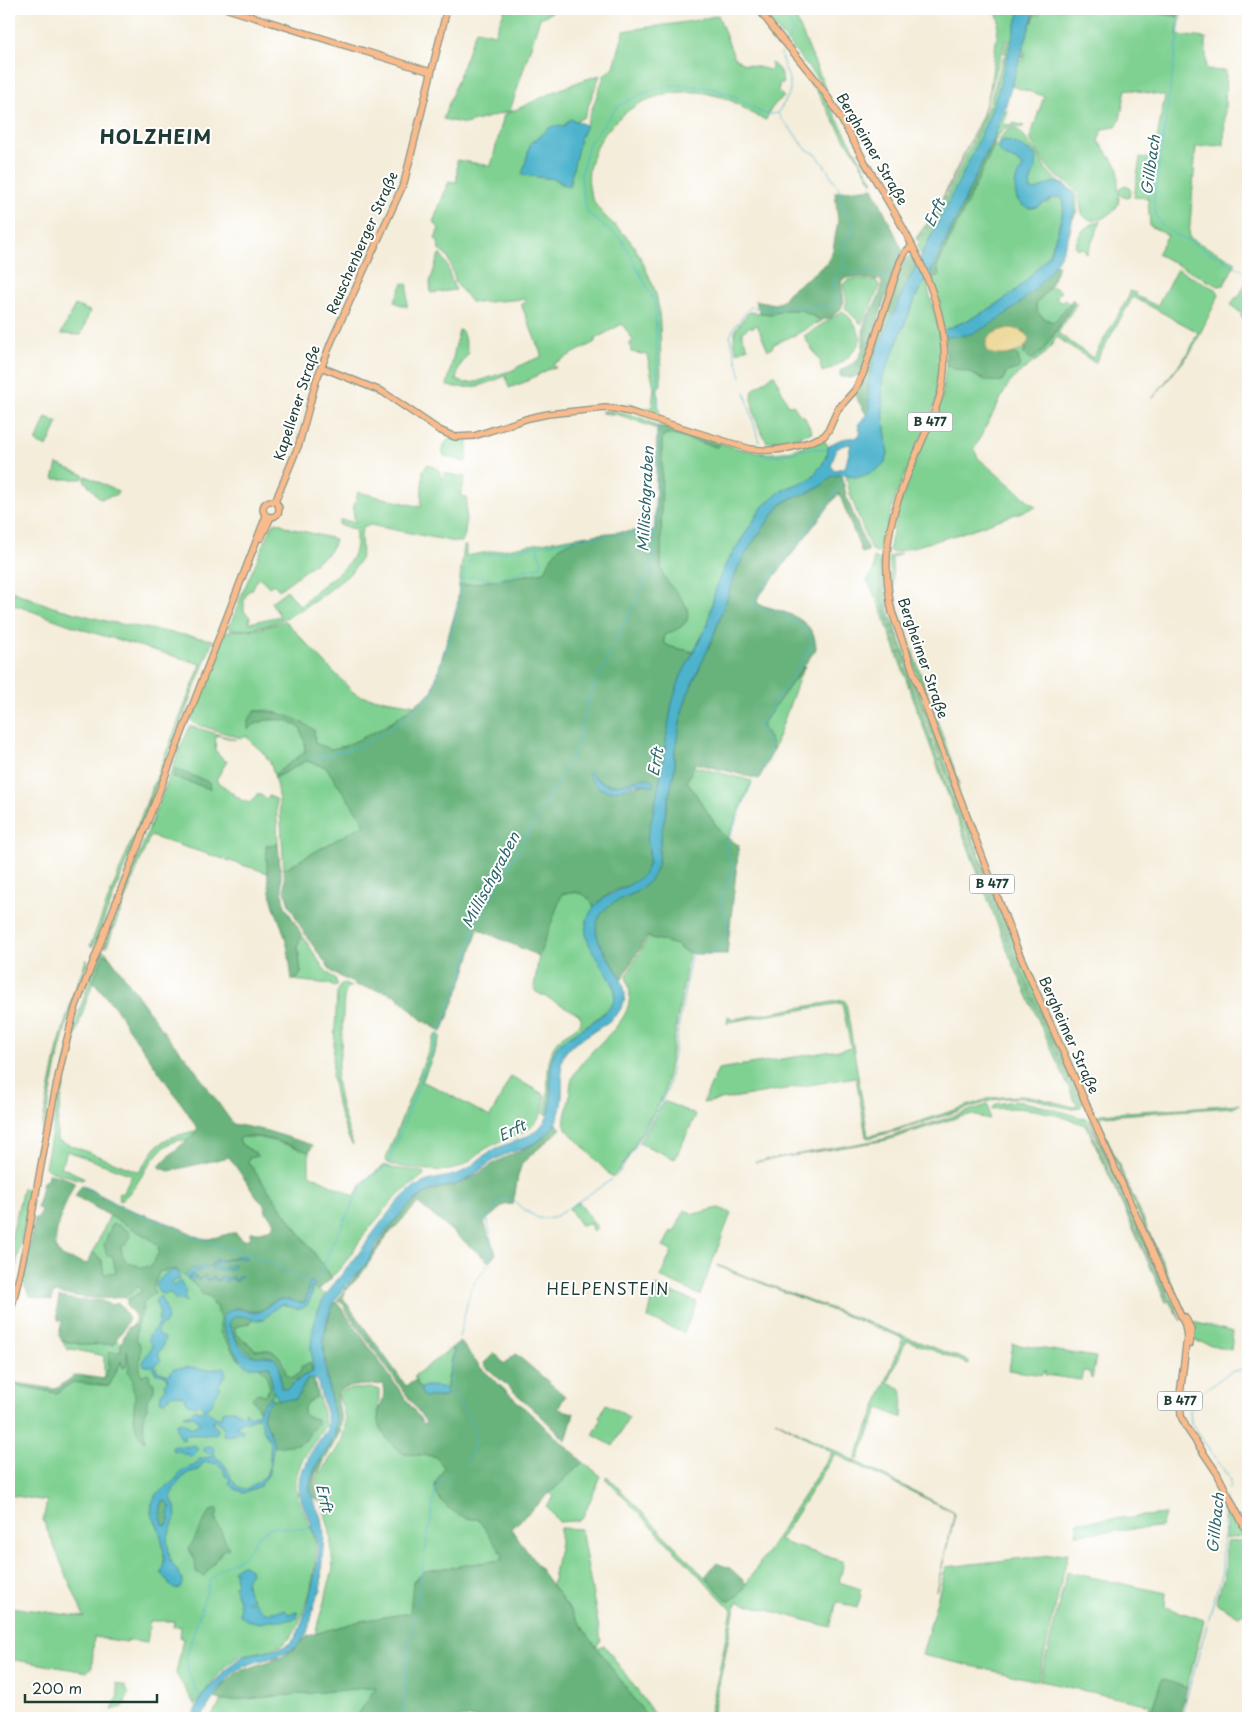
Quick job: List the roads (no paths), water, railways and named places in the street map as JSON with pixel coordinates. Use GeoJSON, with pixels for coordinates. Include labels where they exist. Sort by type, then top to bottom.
{"type":"FeatureCollection","features":[{"type":"Feature","properties":{"kind":"main road"},"geometry":{"type":"LineString","coordinates":[[228,9],[431,72]]}},
{"type":"Feature","properties":{"kind":"main road","name":"Reuschenberger Straße"},"geometry":{"type":"LineString","coordinates":[[332,340],[404,183],[447,9]]}},
{"type":"Feature","properties":{"kind":"main road","name":"Bergheimer Straße"},"geometry":{"type":"LineString","coordinates":[[759,9],[827,97],[917,255],[930,284],[941,330],[944,373],[936,407],[900,491],[891,522],[887,543],[886,568],[892,612],[1018,951],[1176,1302],[1186,1329],[1185,1359],[1180,1395],[1182,1420],[1212,1463],[1248,1534]]}},
{"type":"Feature","properties":{"kind":"main road"},"geometry":{"type":"LineString","coordinates":[[321,367],[383,392],[435,428],[455,437],[478,435],[538,416],[616,409],[733,445],[762,451],[790,448],[824,436],[838,409],[859,383],[900,262],[906,251],[912,246]]}},
{"type":"Feature","properties":{"kind":"main road","name":"Kapellener Straße"},"geometry":{"type":"LineString","coordinates":[[275,502],[299,444],[321,367],[332,340]]}},
{"type":"Feature","properties":{"kind":"main road"},"geometry":{"type":"LineString","coordinates":[[270,501],[275,502],[279,507],[279,512],[276,516],[268,517],[263,511],[264,505],[270,501]]}},
{"type":"Feature","properties":{"kind":"main road"},"geometry":{"type":"LineString","coordinates":[[9,1317],[19,1276],[62,1060],[76,1006],[248,563],[268,517]]}},
{"type":"Feature","properties":{"kind":"water"},"geometry":{"type":"Polygon","coordinates":[[[1020,9],[1035,9],[1004,111],[995,134],[930,275],[918,292],[882,379],[883,411],[888,454],[885,463],[875,471],[860,477],[846,474],[832,476],[821,486],[791,498],[780,505],[752,543],[738,567],[712,640],[688,693],[682,712],[674,755],[675,767],[655,871],[643,887],[607,907],[598,920],[596,929],[598,938],[623,984],[625,994],[623,1004],[618,1013],[610,1020],[581,1039],[563,1056],[561,1065],[562,1095],[560,1111],[554,1126],[549,1132],[532,1144],[495,1160],[463,1182],[434,1189],[420,1196],[391,1225],[361,1270],[336,1299],[325,1328],[324,1350],[326,1372],[336,1425],[332,1441],[315,1469],[310,1485],[311,1494],[323,1524],[324,1537],[321,1590],[315,1602],[306,1635],[302,1641],[288,1652],[239,1669],[224,1684],[201,1718],[191,1718],[207,1690],[236,1661],[248,1655],[284,1647],[295,1638],[310,1597],[318,1553],[318,1547],[311,1528],[312,1525],[301,1498],[299,1484],[302,1469],[306,1466],[309,1455],[327,1429],[327,1417],[317,1380],[307,1380],[296,1399],[279,1400],[273,1391],[270,1366],[250,1367],[240,1359],[231,1345],[222,1317],[231,1309],[258,1312],[277,1299],[305,1302],[309,1283],[314,1282],[316,1284],[312,1287],[309,1301],[305,1307],[296,1309],[282,1304],[262,1319],[238,1316],[229,1323],[232,1333],[245,1352],[254,1356],[272,1357],[277,1361],[281,1388],[287,1389],[303,1376],[313,1372],[312,1332],[322,1302],[394,1206],[411,1189],[420,1184],[464,1171],[494,1149],[536,1131],[547,1117],[551,1096],[552,1061],[555,1051],[562,1041],[604,1014],[613,1003],[615,994],[613,985],[589,943],[586,932],[587,920],[594,907],[604,898],[628,886],[646,870],[649,858],[647,840],[659,785],[672,703],[681,676],[708,624],[719,579],[727,562],[763,506],[785,489],[810,479],[822,465],[828,453],[828,447],[841,440],[856,438],[861,433],[858,425],[869,411],[868,385],[875,355],[903,292],[971,157],[997,94],[1020,9]],[[851,444],[841,446],[836,450],[831,466],[834,470],[844,468],[851,444]]]}},
{"type":"Feature","properties":{"kind":"water"},"geometry":{"type":"Polygon","coordinates":[[[570,119],[586,125],[580,139],[569,187],[555,179],[522,175],[531,142],[553,126],[564,126],[570,119]]]}},
{"type":"Feature","properties":{"kind":"water"},"geometry":{"type":"Polygon","coordinates":[[[1004,140],[1017,144],[1036,155],[1037,160],[1030,186],[1031,190],[1057,183],[1070,190],[1074,198],[1075,207],[1068,237],[1051,270],[1018,305],[992,324],[974,333],[945,337],[944,330],[969,320],[992,307],[1024,283],[1048,255],[1058,230],[1064,207],[1062,198],[1057,197],[1031,208],[1020,203],[1015,187],[1017,176],[1023,167],[1017,161],[1004,156],[998,150],[1000,143],[1004,140]]]}},
{"type":"Feature","properties":{"kind":"water"},"geometry":{"type":"Polygon","coordinates":[[[588,772],[609,785],[618,785],[642,778],[649,779],[654,783],[654,786],[640,784],[606,791],[596,785],[588,772]]]}},
{"type":"Feature","properties":{"kind":"water"},"geometry":{"type":"Polygon","coordinates":[[[237,1256],[245,1256],[247,1258],[234,1258],[216,1262],[216,1268],[234,1265],[234,1268],[231,1270],[222,1269],[220,1271],[211,1269],[214,1267],[213,1265],[189,1275],[197,1277],[199,1280],[205,1275],[208,1280],[212,1276],[217,1280],[222,1276],[226,1277],[226,1280],[232,1276],[235,1281],[238,1276],[242,1276],[236,1282],[231,1278],[227,1282],[221,1279],[217,1281],[213,1278],[208,1281],[204,1277],[199,1281],[194,1278],[191,1282],[189,1280],[191,1277],[187,1278],[185,1276],[193,1268],[197,1269],[205,1265],[207,1267],[214,1263],[216,1259],[224,1260],[237,1256]]]}},
{"type":"Feature","properties":{"kind":"water"},"geometry":{"type":"Polygon","coordinates":[[[175,1270],[178,1272],[180,1279],[172,1284],[173,1286],[180,1281],[187,1292],[184,1294],[186,1302],[175,1299],[171,1293],[166,1293],[166,1295],[160,1293],[156,1286],[163,1276],[175,1270]]]}},
{"type":"Feature","properties":{"kind":"water"},"geometry":{"type":"Polygon","coordinates":[[[160,1296],[166,1309],[167,1317],[165,1323],[158,1328],[158,1334],[165,1338],[162,1348],[158,1353],[161,1361],[155,1365],[157,1371],[169,1375],[173,1369],[191,1367],[204,1370],[224,1368],[226,1374],[219,1384],[219,1389],[211,1405],[206,1408],[210,1414],[220,1419],[222,1412],[228,1410],[237,1411],[244,1417],[246,1411],[250,1417],[254,1414],[258,1415],[261,1407],[271,1396],[273,1400],[266,1407],[263,1416],[274,1443],[270,1469],[268,1475],[260,1486],[244,1493],[235,1489],[229,1484],[230,1479],[225,1476],[221,1466],[207,1462],[203,1463],[198,1470],[188,1473],[174,1488],[171,1498],[175,1506],[176,1516],[167,1539],[170,1560],[182,1578],[179,1589],[173,1588],[161,1573],[164,1552],[158,1527],[151,1514],[152,1503],[157,1494],[175,1480],[181,1472],[194,1466],[200,1459],[213,1456],[211,1452],[207,1453],[204,1451],[204,1447],[207,1446],[213,1447],[216,1458],[225,1466],[233,1481],[242,1488],[248,1489],[266,1476],[270,1464],[270,1442],[260,1418],[250,1419],[248,1423],[245,1420],[237,1425],[238,1429],[244,1430],[241,1433],[226,1436],[223,1435],[224,1428],[221,1424],[214,1420],[212,1422],[218,1430],[217,1433],[183,1436],[185,1439],[182,1440],[176,1424],[181,1422],[192,1428],[199,1425],[200,1423],[194,1416],[187,1417],[183,1415],[191,1413],[194,1409],[203,1412],[203,1408],[200,1403],[195,1406],[188,1404],[182,1396],[173,1394],[165,1402],[160,1401],[161,1394],[165,1389],[164,1384],[167,1382],[168,1377],[156,1374],[152,1366],[145,1366],[143,1364],[152,1347],[148,1340],[149,1335],[160,1322],[158,1319],[160,1313],[155,1301],[160,1296]],[[163,1501],[161,1510],[164,1526],[169,1521],[170,1506],[166,1501],[163,1501]]]}},
{"type":"Feature","properties":{"kind":"water"},"geometry":{"type":"Polygon","coordinates":[[[425,1386],[442,1387],[446,1389],[447,1394],[445,1397],[424,1397],[421,1389],[425,1386]]]}},
{"type":"Feature","properties":{"kind":"water"},"geometry":{"type":"Polygon","coordinates":[[[194,1445],[198,1448],[193,1456],[189,1457],[186,1453],[184,1455],[180,1451],[173,1451],[172,1447],[185,1447],[194,1445]]]}},
{"type":"Feature","properties":{"kind":"water"},"geometry":{"type":"Polygon","coordinates":[[[242,1564],[250,1569],[251,1573],[247,1579],[246,1586],[253,1599],[247,1601],[248,1603],[253,1601],[265,1613],[285,1610],[289,1614],[297,1612],[297,1618],[261,1623],[246,1620],[240,1615],[239,1601],[234,1586],[237,1584],[235,1575],[237,1572],[233,1570],[242,1564]]]}},
{"type":"Feature","properties":{"kind":"waterway"},"geometry":{"type":"LineString","coordinates":[[785,9],[793,31],[789,39]]}},
{"type":"Feature","properties":{"kind":"waterway","name":"Gillbach"},"geometry":{"type":"LineString","coordinates":[[1182,9],[1154,199],[1155,212],[1160,223],[1166,229],[1248,273]]}},
{"type":"Feature","properties":{"kind":"waterway"},"geometry":{"type":"LineString","coordinates":[[778,112],[790,91],[790,81],[781,53]]}},
{"type":"Feature","properties":{"kind":"waterway","name":"Millischgraben"},"geometry":{"type":"LineString","coordinates":[[659,417],[655,302],[622,240],[590,215],[586,208],[581,174],[589,143],[617,107],[637,96],[665,86],[711,88],[738,98],[765,114],[778,113]]}},
{"type":"Feature","properties":{"kind":"waterway"},"geometry":{"type":"LineString","coordinates":[[741,377],[730,336],[735,326],[750,307],[769,309],[828,307],[834,303],[838,297],[833,281],[844,265],[846,256],[843,246],[853,229],[843,207],[840,190],[824,165],[816,154],[806,149],[778,113]]}},
{"type":"Feature","properties":{"kind":"waterway"},"geometry":{"type":"LineString","coordinates":[[845,267],[853,273],[871,273],[889,277]]}},
{"type":"Feature","properties":{"kind":"waterway"},"geometry":{"type":"LineString","coordinates":[[899,281],[907,284]]}},
{"type":"Feature","properties":{"kind":"waterway"},"geometry":{"type":"LineString","coordinates":[[745,392],[759,442]]}},
{"type":"Feature","properties":{"kind":"waterway","name":"Millischgraben"},"geometry":{"type":"LineString","coordinates":[[389,1162],[463,972],[475,925],[570,760],[577,745],[590,695],[653,565],[658,424]]}},
{"type":"Feature","properties":{"kind":"waterway"},"geometry":{"type":"LineString","coordinates":[[760,454],[774,456],[809,449],[828,451]]}},
{"type":"Feature","properties":{"kind":"waterway"},"geometry":{"type":"LineString","coordinates":[[755,778],[767,760],[770,750],[760,725],[810,648],[812,640],[795,622],[773,612],[756,608],[753,604],[755,598],[840,487],[841,482]]}},
{"type":"Feature","properties":{"kind":"waterway"},"geometry":{"type":"LineString","coordinates":[[483,556],[584,538],[653,533]]}},
{"type":"Feature","properties":{"kind":"waterway"},"geometry":{"type":"LineString","coordinates":[[469,578],[472,576],[494,580],[540,567],[542,563],[537,547]]}},
{"type":"Feature","properties":{"kind":"waterway"},"geometry":{"type":"LineString","coordinates":[[468,563],[473,558]]}},
{"type":"Feature","properties":{"kind":"waterway"},"geometry":{"type":"LineString","coordinates":[[306,757],[328,755],[367,743],[399,723],[432,696],[453,630],[465,569]]}},
{"type":"Feature","properties":{"kind":"waterway"},"geometry":{"type":"LineString","coordinates":[[615,1176],[620,1172],[668,1088],[691,955],[714,951],[726,937],[727,921],[720,900],[734,869],[725,848],[752,783]]}},
{"type":"Feature","properties":{"kind":"waterway","name":"Millischgraben"},"geometry":{"type":"LineString","coordinates":[[314,1283],[361,1188],[368,1179],[387,1166]]}},
{"type":"Feature","properties":{"kind":"waterway"},"geometry":{"type":"LineString","coordinates":[[459,1337],[471,1288],[490,1262],[491,1237],[487,1217],[500,1201],[510,1198],[538,1218],[553,1218],[611,1180]]}},
{"type":"Feature","properties":{"kind":"waterway","name":"Millischgraben"},"geometry":{"type":"LineString","coordinates":[[81,1186],[122,1208],[174,1227]]}},
{"type":"Feature","properties":{"kind":"waterway"},"geometry":{"type":"LineString","coordinates":[[454,1197],[487,1223]]}},
{"type":"Feature","properties":{"kind":"waterway","name":"Millischgraben"},"geometry":{"type":"LineString","coordinates":[[178,1229],[198,1238],[270,1262],[310,1284]]}},
{"type":"Feature","properties":{"kind":"waterway"},"geometry":{"type":"LineString","coordinates":[[458,1342],[452,1366],[451,1380],[454,1392],[475,1428],[476,1438],[473,1449],[464,1463]]}},
{"type":"Feature","properties":{"kind":"waterway","name":"Gillbach"},"geometry":{"type":"LineString","coordinates":[[1229,1489],[1230,1482],[1228,1476],[1191,1423],[1190,1411],[1201,1393],[1230,1372],[1248,1368]]}},
{"type":"Feature","properties":{"kind":"waterway"},"geometry":{"type":"LineString","coordinates":[[416,1605],[436,1487],[449,1473]]}},
{"type":"Feature","properties":{"kind":"waterway","name":"Gillbach"},"geometry":{"type":"LineString","coordinates":[[1181,1718],[1222,1571],[1226,1497]]}},
{"type":"Feature","properties":{"kind":"waterway"},"geometry":{"type":"LineString","coordinates":[[201,1699],[188,1672],[186,1657],[210,1581],[219,1570],[244,1556],[259,1535],[267,1530],[274,1527],[312,1528]]}},
{"type":"Feature","properties":{"kind":"waterway"},"geometry":{"type":"LineString","coordinates":[[403,1718],[408,1654],[415,1613]]}},
{"type":"Feature","properties":{"kind":"district","name":"HOLZHEIM"},"geometry":{"type":"Point","coordinates":[156,137]}},
{"type":"Feature","properties":{"kind":"district","name":"HELPENSTEIN"},"geometry":{"type":"Point","coordinates":[608,1289]}},
{"type":"Feature","properties":{"kind":"water label","name":"Erft"},"geometry":{"type":"Point","coordinates":[935,213]}},
{"type":"Feature","properties":{"kind":"water label","name":"Erft"},"geometry":{"type":"Point","coordinates":[656,762]}},
{"type":"Feature","properties":{"kind":"water label","name":"Erft"},"geometry":{"type":"Point","coordinates":[512,1131]}},
{"type":"Feature","properties":{"kind":"water label","name":"Erft"},"geometry":{"type":"Point","coordinates":[324,1498]}}]}
